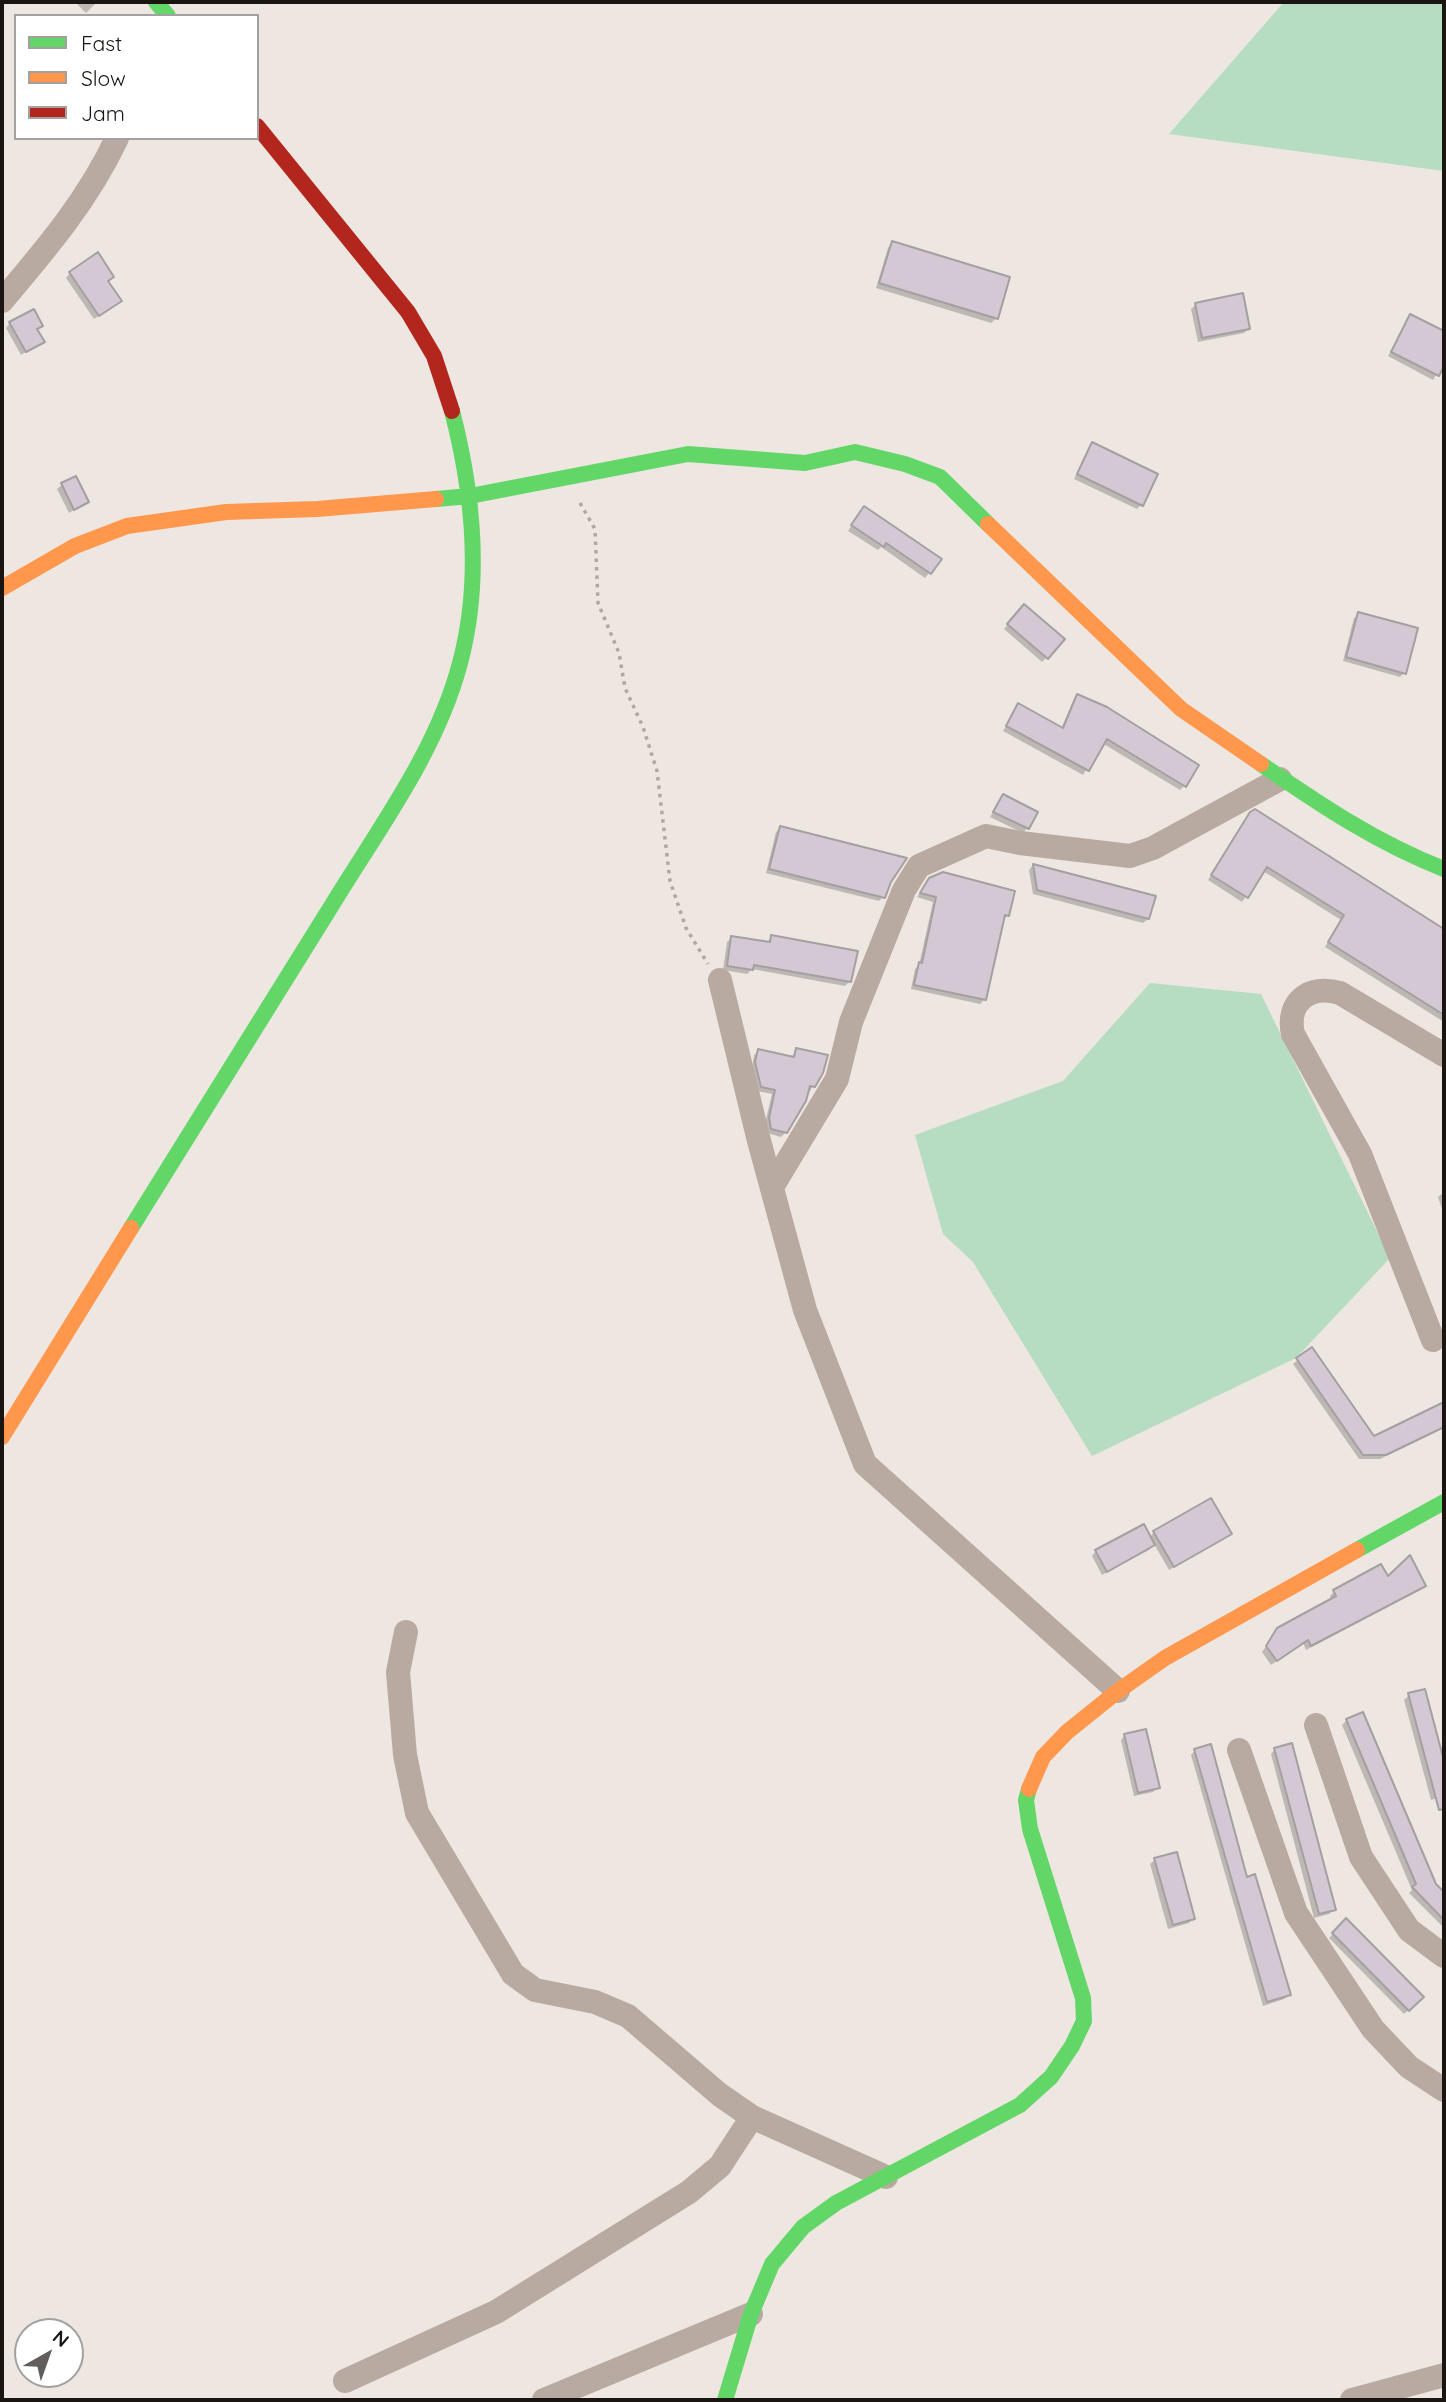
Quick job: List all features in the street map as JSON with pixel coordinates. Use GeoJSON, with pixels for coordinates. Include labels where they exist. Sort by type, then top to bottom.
{"type":"FeatureCollection","features":[{"type":"Feature","properties":{"kind":"street"},"geometry":{"type":"LineString","coordinates":[[2,1437],[408,782],[436,727],[460,662],[472,597],[474,546],[470,496],[454,415],[442,374],[428,342],[408,312],[259,128]]}},
{"type":"Feature","properties":{"kind":"street"},"geometry":{"type":"LineString","coordinates":[[2,301],[64,228],[89,192],[116,140]]}},
{"type":"Feature","properties":{"kind":"street"},"geometry":{"type":"LineString","coordinates":[[2,588],[75,546],[127,526],[226,512],[330,508],[470,496],[688,454],[805,463],[855,452],[905,464],[940,477],[1181,709],[1280,779],[1359,828],[1408,855],[1444,869]]}},
{"type":"Feature","properties":{"kind":"street"},"geometry":{"type":"LineString","coordinates":[[772,1187],[837,1079],[851,1022],[904,890],[919,866],[986,835],[1020,843],[1130,856],[1153,848],[1280,779]]}},
{"type":"Feature","properties":{"kind":"street"},"geometry":{"type":"LineString","coordinates":[[720,980],[805,1310],[864,1464],[1118,1691]]}},
{"type":"Feature","properties":{"kind":"street"},"geometry":{"type":"LineString","coordinates":[[1433,1340],[1360,1154],[1293,1034],[1290,1021],[1294,1007],[1311,992],[1325,988],[1340,992],[1444,1055]]}},
{"type":"Feature","properties":{"kind":"street"},"geometry":{"type":"LineString","coordinates":[[725,2400],[751,2314],[772,2264],[803,2227],[836,2203],[1020,2105],[1051,2077],[1072,2046],[1084,2021],[1083,1998],[1030,1829],[1026,1800],[1042,1757],[1067,1732],[1165,1658],[1444,1502]]}},
{"type":"Feature","properties":{"kind":"street"},"geometry":{"type":"LineString","coordinates":[[406,1632],[398,1672],[405,1755],[417,1813],[513,1974],[535,1990],[595,2002],[628,2016],[720,2095],[752,2117],[886,2177]]}},
{"type":"Feature","properties":{"kind":"street"},"geometry":{"type":"LineString","coordinates":[[1316,1725],[1361,1857],[1409,1930],[1444,1956]]}},
{"type":"Feature","properties":{"kind":"street"},"geometry":{"type":"LineString","coordinates":[[1239,1750],[1296,1913],[1373,2029],[1409,2067],[1444,2090]]}},
{"type":"Feature","properties":{"kind":"street"},"geometry":{"type":"LineString","coordinates":[[345,2381],[496,2312],[689,2192],[720,2166],[752,2117]]}},
{"type":"Feature","properties":{"kind":"street"},"geometry":{"type":"LineString","coordinates":[[544,2400],[751,2314]]}},
{"type":"Feature","properties":{"kind":"street"},"geometry":{"type":"LineString","coordinates":[[1352,2400],[1444,2375]]}},
{"type":"Feature","properties":{"kind":"path"},"geometry":{"type":"LineString","coordinates":[[565,476],[595,529],[598,603],[619,653],[625,688],[643,727],[657,771],[670,881],[686,928],[720,980]]}},
{"type":"Feature","properties":{"kind":"green space"},"geometry":{"type":"Polygon","coordinates":[[[1284,2],[1444,2],[1444,171],[1169,134],[1284,2]]]}},
{"type":"Feature","properties":{"kind":"green space"},"geometry":{"type":"Polygon","coordinates":[[[1150,983],[1261,994],[1390,1258],[1296,1358],[1092,1456],[973,1262],[943,1234],[915,1135],[1063,1081],[1150,983]]]}},
{"type":"Feature","properties":{"kind":"building"},"geometry":{"type":"Polygon","coordinates":[[[892,241],[1010,277],[998,319],[879,283],[892,241]]]}},
{"type":"Feature","properties":{"kind":"building"},"geometry":{"type":"Polygon","coordinates":[[[98,252],[114,277],[108,281],[122,301],[99,316],[69,272],[98,252]]]}},
{"type":"Feature","properties":{"kind":"building"},"geometry":{"type":"Polygon","coordinates":[[[1243,293],[1250,329],[1202,338],[1195,303],[1243,293]]]}},
{"type":"Feature","properties":{"kind":"building"},"geometry":{"type":"Polygon","coordinates":[[[34,309],[43,326],[37,329],[45,342],[26,352],[9,322],[34,309]]]}},
{"type":"Feature","properties":{"kind":"building"},"geometry":{"type":"Polygon","coordinates":[[[1410,314],[1444,331],[1444,366],[1439,376],[1391,352],[1410,314]]]}},
{"type":"Feature","properties":{"kind":"building"},"geometry":{"type":"Polygon","coordinates":[[[1092,442],[1158,474],[1143,506],[1077,474],[1092,442]]]}},
{"type":"Feature","properties":{"kind":"building"},"geometry":{"type":"Polygon","coordinates":[[[76,476],[89,502],[74,510],[61,483],[76,476]]]}},
{"type":"Feature","properties":{"kind":"building"},"geometry":{"type":"Polygon","coordinates":[[[864,506],[942,559],[931,574],[886,543],[884,547],[851,525],[864,506]]]}},
{"type":"Feature","properties":{"kind":"building"},"geometry":{"type":"Polygon","coordinates":[[[1024,604],[1065,639],[1048,659],[1007,624],[1024,604]]]}},
{"type":"Feature","properties":{"kind":"building"},"geometry":{"type":"Polygon","coordinates":[[[1358,612],[1418,628],[1406,674],[1346,657],[1358,612]]]}},
{"type":"Feature","properties":{"kind":"building"},"geometry":{"type":"Polygon","coordinates":[[[1077,694],[1107,707],[1199,765],[1186,787],[1107,739],[1089,771],[1006,726],[1018,703],[1063,728],[1077,694]]]}},
{"type":"Feature","properties":{"kind":"building"},"geometry":{"type":"Polygon","coordinates":[[[1003,794],[1038,812],[1029,829],[993,812],[1003,794]]]}},
{"type":"Feature","properties":{"kind":"building"},"geometry":{"type":"Polygon","coordinates":[[[1255,809],[1444,929],[1444,1015],[1328,942],[1344,915],[1267,867],[1248,898],[1211,875],[1250,812],[1255,809]]]}},
{"type":"Feature","properties":{"kind":"building"},"geometry":{"type":"Polygon","coordinates":[[[780,826],[907,858],[891,882],[885,898],[769,869],[780,826]]]}},
{"type":"Feature","properties":{"kind":"building"},"geometry":{"type":"Polygon","coordinates":[[[1033,864],[1156,896],[1149,919],[1037,890],[1033,864]]]}},
{"type":"Feature","properties":{"kind":"building"},"geometry":{"type":"Polygon","coordinates":[[[943,872],[1015,891],[1009,916],[1005,915],[986,1000],[914,985],[919,962],[922,963],[936,897],[920,893],[929,878],[943,872]]]}},
{"type":"Feature","properties":{"kind":"building"},"geometry":{"type":"Polygon","coordinates":[[[771,935],[858,951],[851,982],[754,965],[753,970],[727,966],[731,936],[770,942],[771,935]]]}},
{"type":"Feature","properties":{"kind":"building"},"geometry":{"type":"Polygon","coordinates":[[[796,1048],[828,1055],[823,1073],[815,1087],[810,1086],[806,1101],[787,1133],[771,1129],[769,1118],[775,1090],[761,1087],[755,1062],[758,1049],[794,1057],[796,1048]]]}},
{"type":"Feature","properties":{"kind":"building"},"geometry":{"type":"Polygon","coordinates":[[[1312,1347],[1374,1436],[1444,1402],[1444,1427],[1386,1455],[1363,1455],[1296,1358],[1312,1347]]]}},
{"type":"Feature","properties":{"kind":"building"},"geometry":{"type":"Polygon","coordinates":[[[1211,1498],[1232,1534],[1174,1567],[1153,1531],[1211,1498]]]}},
{"type":"Feature","properties":{"kind":"building"},"geometry":{"type":"Polygon","coordinates":[[[1144,1524],[1155,1545],[1107,1572],[1095,1550],[1144,1524]]]}},
{"type":"Feature","properties":{"kind":"building"},"geometry":{"type":"Polygon","coordinates":[[[1410,1555],[1426,1586],[1311,1646],[1308,1640],[1277,1661],[1266,1646],[1277,1628],[1336,1596],[1333,1590],[1381,1564],[1388,1576],[1410,1555]]]}},
{"type":"Feature","properties":{"kind":"building"},"geometry":{"type":"Polygon","coordinates":[[[1425,1689],[1444,1761],[1444,1809],[1439,1810],[1408,1693],[1425,1689]]]}},
{"type":"Feature","properties":{"kind":"building"},"geometry":{"type":"Polygon","coordinates":[[[1363,1712],[1436,1884],[1444,1892],[1444,1920],[1412,1887],[1416,1884],[1346,1719],[1363,1712]]]}},
{"type":"Feature","properties":{"kind":"building"},"geometry":{"type":"Polygon","coordinates":[[[1146,1729],[1160,1788],[1138,1793],[1124,1734],[1146,1729]]]}},
{"type":"Feature","properties":{"kind":"building"},"geometry":{"type":"Polygon","coordinates":[[[1292,1743],[1336,1910],[1319,1914],[1274,1748],[1292,1743]]]}},
{"type":"Feature","properties":{"kind":"building"},"geometry":{"type":"Polygon","coordinates":[[[1211,1744],[1247,1877],[1255,1874],[1291,1995],[1267,2002],[1194,1749],[1211,1744]]]}},
{"type":"Feature","properties":{"kind":"building"},"geometry":{"type":"Polygon","coordinates":[[[1177,1852],[1195,1919],[1173,1925],[1154,1858],[1177,1852]]]}},
{"type":"Feature","properties":{"kind":"building"},"geometry":{"type":"Polygon","coordinates":[[[1346,1918],[1424,1997],[1409,2011],[1332,1933],[1346,1918]]]}},
{"type":"Feature","properties":{"kind":"traffic: fast"},"geometry":{"type":"LineString","coordinates":[[156,2],[166,14]]}},
{"type":"Feature","properties":{"kind":"traffic: fast"},"geometry":{"type":"LineString","coordinates":[[131,1228],[405,788],[450,696],[467,632],[473,569],[470,505],[452,411]]}},
{"type":"Feature","properties":{"kind":"traffic: fast"},"geometry":{"type":"LineString","coordinates":[[436,499],[470,496],[688,454],[805,463],[855,452],[905,464],[940,477],[988,524]]}},
{"type":"Feature","properties":{"kind":"traffic: fast"},"geometry":{"type":"LineString","coordinates":[[1261,764],[1372,835],[1444,869]]}},
{"type":"Feature","properties":{"kind":"traffic: fast"},"geometry":{"type":"LineString","coordinates":[[1357,1550],[1444,1502]]}},
{"type":"Feature","properties":{"kind":"traffic: fast"},"geometry":{"type":"LineString","coordinates":[[725,2400],[751,2314],[772,2264],[803,2227],[836,2203],[1020,2105],[1051,2077],[1072,2046],[1084,2021],[1083,1998],[1030,1829],[1026,1800],[1029,1789]]}},
{"type":"Feature","properties":{"kind":"traffic: slow"},"geometry":{"type":"LineString","coordinates":[[2,588],[75,546],[127,526],[226,512],[317,509],[436,499]]}},
{"type":"Feature","properties":{"kind":"traffic: slow"},"geometry":{"type":"LineString","coordinates":[[988,524],[1181,709],[1261,764]]}},
{"type":"Feature","properties":{"kind":"traffic: slow"},"geometry":{"type":"LineString","coordinates":[[2,1437],[131,1228]]}},
{"type":"Feature","properties":{"kind":"traffic: slow"},"geometry":{"type":"LineString","coordinates":[[1029,1789],[1043,1757],[1067,1732],[1118,1691],[1165,1658],[1357,1550]]}},
{"type":"Feature","properties":{"kind":"traffic: jam"},"geometry":{"type":"LineString","coordinates":[[259,128],[408,312],[434,356],[452,411]]}}]}
